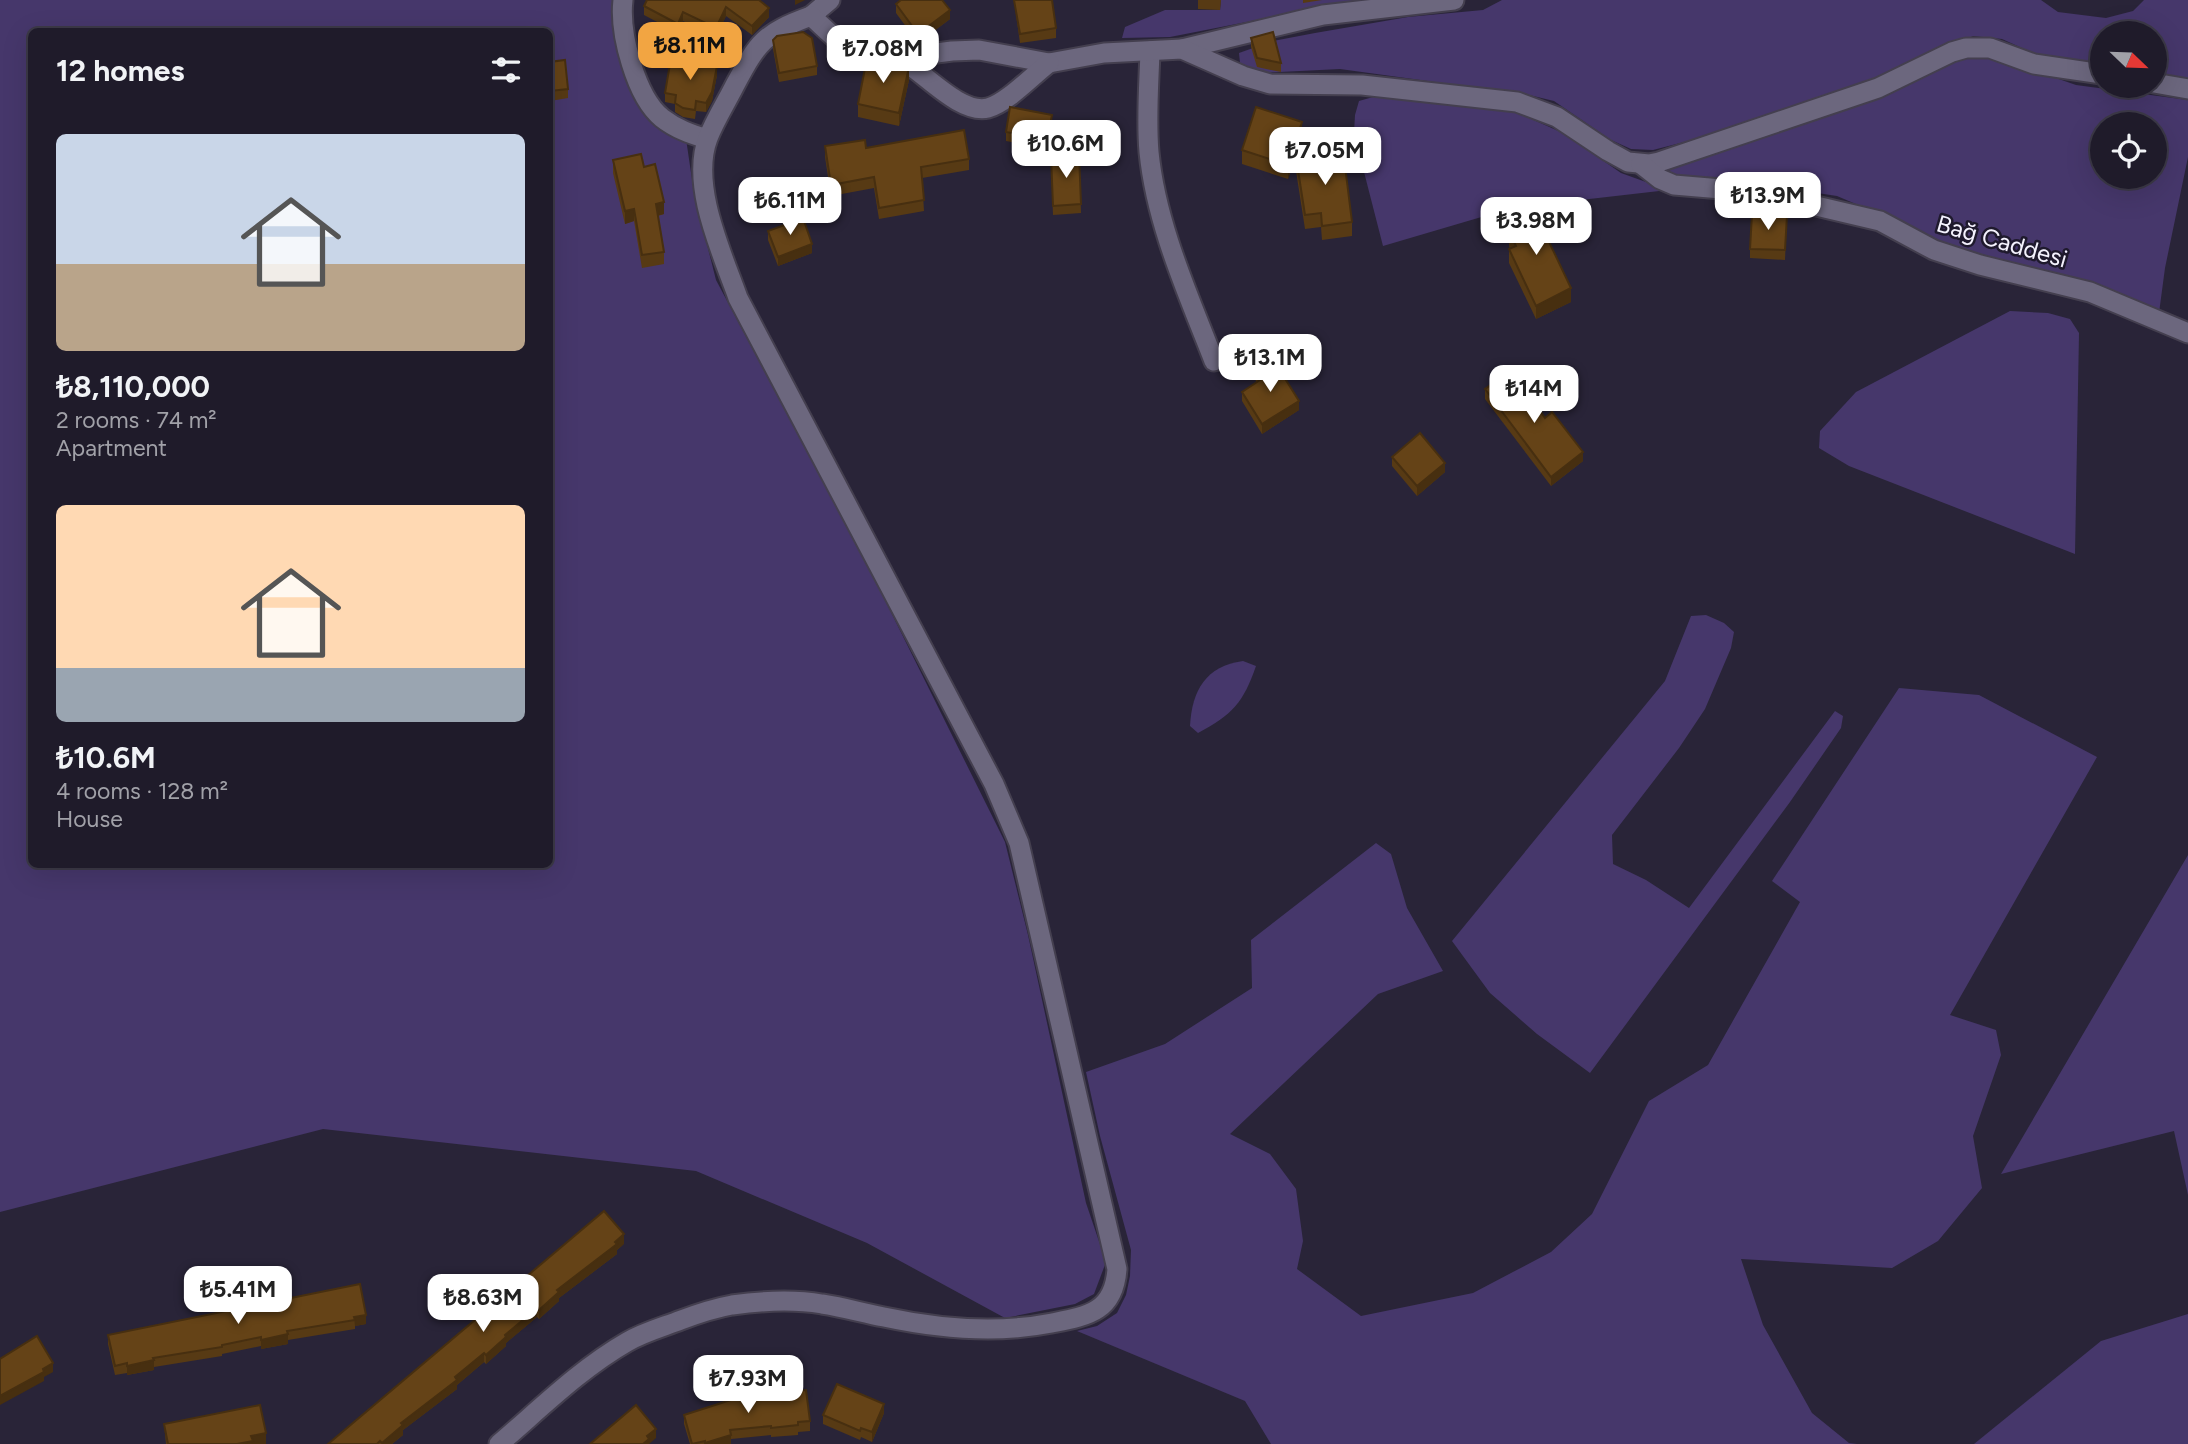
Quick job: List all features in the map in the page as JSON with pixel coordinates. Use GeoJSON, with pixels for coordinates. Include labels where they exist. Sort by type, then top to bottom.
{"type":"FeatureCollection","features":[{"type":"Feature","properties":{"kind":"street"},"geometry":{"type":"LineString","coordinates":[[623,0],[624,30],[630,57],[649,105],[672,125],[708,139]]}},
{"type":"Feature","properties":{"kind":"street"},"geometry":{"type":"LineString","coordinates":[[499,1444],[567,1385],[628,1342],[696,1315],[730,1306],[796,1301],[940,1326],[1018,1330],[1093,1313],[1104,1305],[1116,1282],[1117,1269],[1019,843],[994,784],[738,298],[705,196],[703,163],[708,139],[738,80],[764,38],[774,31],[811,16],[830,0]]}},
{"type":"Feature","properties":{"kind":"street"},"geometry":{"type":"LineString","coordinates":[[811,16],[849,49],[858,53],[898,58],[979,50],[1049,63],[1104,53],[1182,49],[1323,15],[1454,0]]}},
{"type":"Feature","properties":{"kind":"street"},"geometry":{"type":"LineString","coordinates":[[1641,164],[1659,162],[1878,88],[1952,52],[1966,48],[1990,48],[2058,69],[2090,73]]}},
{"type":"Feature","properties":{"kind":"street","name":"Bağ Caddesi"},"geometry":{"type":"LineString","coordinates":[[1182,49],[1243,76],[1270,84],[1362,85],[1517,102],[1557,117],[1608,151],[1628,162],[1641,164],[1660,180],[1674,184],[1757,192],[1880,222],[1934,250],[1980,265],[2090,292],[2188,332]]}},
{"type":"Feature","properties":{"kind":"street"},"geometry":{"type":"LineString","coordinates":[[1150,51],[1147,109],[1149,153],[1159,208],[1214,361]]}},
{"type":"Feature","properties":{"kind":"street"},"geometry":{"type":"LineString","coordinates":[[898,58],[940,88],[979,109],[999,102],[1049,63]]}},
{"type":"Feature","properties":{"kind":"street"},"geometry":{"type":"LineString","coordinates":[[2167,85],[2188,89]]}},
{"type":"Feature","properties":{"kind":"shaded area"},"geometry":{"type":"Polygon","coordinates":[[[0,0],[623,0],[644,96],[685,132],[694,193],[716,280],[875,580],[1005,842],[1086,1203],[1106,1262],[1094,1294],[1075,1304],[1005,1318],[867,1243],[696,1171],[323,1129],[0,1212],[0,0]]]}},
{"type":"Feature","properties":{"kind":"shaded area"},"geometry":{"type":"Polygon","coordinates":[[[1221,0],[1358,0],[1170,37],[1122,38],[1125,27],[1165,10],[1220,10],[1221,0]]]}},
{"type":"Feature","properties":{"kind":"shaded area"},"geometry":{"type":"Polygon","coordinates":[[[1502,0],[2041,0],[2058,12],[2106,18],[2133,11],[2144,0],[2188,0],[2188,80],[2167,76],[2167,21],[2090,21],[2090,65],[2033,53],[2002,39],[1973,36],[1869,82],[1653,150],[1631,149],[1611,140],[1554,101],[1529,95],[1340,69],[1259,73],[1251,72],[1240,63],[1239,53],[1273,41],[1408,17],[1483,10],[1502,0]]]}},
{"type":"Feature","properties":{"kind":"shaded area"},"geometry":{"type":"Polygon","coordinates":[[[1974,54],[1998,58],[2076,85],[2090,87],[2090,98],[2167,97],[2188,100],[2188,157],[2165,268],[2159,313],[1964,256],[1837,196],[1752,183],[1690,180],[1669,174],[1670,167],[1974,54]]]}},
{"type":"Feature","properties":{"kind":"shaded area"},"geometry":{"type":"Polygon","coordinates":[[[1373,97],[1479,105],[1518,113],[1563,133],[1621,173],[1668,190],[1512,208],[1383,246],[1354,133],[1359,101],[1373,97]]]}},
{"type":"Feature","properties":{"kind":"shaded area"},"geometry":{"type":"Polygon","coordinates":[[[2010,311],[2048,313],[2070,319],[2079,333],[2075,554],[1849,466],[1819,448],[1820,431],[1856,392],[2010,311]]]}},
{"type":"Feature","properties":{"kind":"shaded area"},"geometry":{"type":"Polygon","coordinates":[[[1706,615],[1724,623],[1734,632],[1731,648],[1705,709],[1679,748],[1612,835],[1613,864],[1646,880],[1689,908],[1835,711],[1843,716],[1841,728],[1790,802],[1590,1073],[1537,1034],[1490,993],[1452,941],[1665,681],[1691,616],[1706,615]]]}},
{"type":"Feature","properties":{"kind":"shaded area"},"geometry":{"type":"Polygon","coordinates":[[[1243,661],[1256,666],[1241,698],[1220,720],[1198,733],[1190,726],[1191,713],[1203,682],[1219,668],[1243,661]]]}},
{"type":"Feature","properties":{"kind":"shaded area"},"geometry":{"type":"Polygon","coordinates":[[[1899,688],[1979,695],[2097,757],[1950,1015],[1996,1030],[2001,1055],[1973,1136],[1982,1188],[1938,1241],[1892,1268],[1741,1259],[1763,1325],[1812,1413],[1849,1443],[1857,1444],[1271,1444],[1245,1401],[1077,1331],[1097,1326],[1117,1313],[1126,1295],[1131,1250],[1100,1136],[1086,1072],[1165,1044],[1252,988],[1251,940],[1376,843],[1391,854],[1407,908],[1443,971],[1378,994],[1230,1134],[1270,1154],[1296,1189],[1303,1241],[1297,1269],[1361,1316],[1473,1293],[1551,1252],[1592,1214],[1649,1101],[1708,1065],[1800,902],[1772,881],[1899,688]]]}},
{"type":"Feature","properties":{"kind":"shaded area"},"geometry":{"type":"Polygon","coordinates":[[[2188,855],[2188,1195],[2174,1131],[2001,1174],[2188,855]]]}},
{"type":"Feature","properties":{"kind":"shaded area"},"geometry":{"type":"Polygon","coordinates":[[[2188,1314],[2188,1444],[1974,1444],[2101,1341],[2188,1314]]]}},
{"type":"Feature","properties":{"kind":"building"},"geometry":{"type":"Polygon","coordinates":[[[647,0],[759,0],[769,8],[752,26],[726,7],[716,28],[683,12],[678,24],[644,6],[647,0]]]}},
{"type":"Feature","properties":{"kind":"building"},"geometry":{"type":"Polygon","coordinates":[[[901,0],[942,0],[950,10],[918,34],[896,4],[901,0]]]}},
{"type":"Feature","properties":{"kind":"building"},"geometry":{"type":"Polygon","coordinates":[[[1014,0],[1052,0],[1056,28],[1020,34],[1014,0]]]}},
{"type":"Feature","properties":{"kind":"building"},"geometry":{"type":"Polygon","coordinates":[[[803,32],[812,38],[817,66],[779,73],[773,40],[777,36],[803,32]]]}},
{"type":"Feature","properties":{"kind":"building"},"geometry":{"type":"Polygon","coordinates":[[[1273,32],[1281,63],[1257,58],[1251,38],[1273,32]]]}},
{"type":"Feature","properties":{"kind":"building"},"geometry":{"type":"Polygon","coordinates":[[[671,58],[717,66],[712,92],[706,103],[696,101],[695,110],[683,108],[675,103],[676,95],[665,93],[671,58]]]}},
{"type":"Feature","properties":{"kind":"building"},"geometry":{"type":"Polygon","coordinates":[[[867,58],[909,67],[899,113],[858,104],[867,58]]]}},
{"type":"Feature","properties":{"kind":"building"},"geometry":{"type":"Polygon","coordinates":[[[565,60],[568,89],[553,91],[553,62],[565,60]]]}},
{"type":"Feature","properties":{"kind":"building"},"geometry":{"type":"Polygon","coordinates":[[[1010,107],[1052,115],[1047,140],[1006,132],[1010,107]]]}},
{"type":"Feature","properties":{"kind":"building"},"geometry":{"type":"Polygon","coordinates":[[[1256,107],[1302,122],[1288,165],[1242,150],[1256,107]]]}},
{"type":"Feature","properties":{"kind":"building"},"geometry":{"type":"Polygon","coordinates":[[[964,130],[969,159],[921,167],[924,200],[879,208],[874,177],[831,185],[825,146],[865,140],[866,148],[964,130]]]}},
{"type":"Feature","properties":{"kind":"building"},"geometry":{"type":"Polygon","coordinates":[[[1343,150],[1352,222],[1322,226],[1321,213],[1305,215],[1296,157],[1343,150]]]}},
{"type":"Feature","properties":{"kind":"building"},"geometry":{"type":"Polygon","coordinates":[[[641,154],[644,167],[655,164],[664,202],[656,204],[664,252],[642,255],[634,209],[625,211],[613,160],[641,154]]]}},
{"type":"Feature","properties":{"kind":"building"},"geometry":{"type":"Polygon","coordinates":[[[1079,154],[1081,204],[1053,206],[1051,156],[1079,154]]]}},
{"type":"Feature","properties":{"kind":"building"},"geometry":{"type":"Polygon","coordinates":[[[1530,202],[1571,288],[1536,306],[1509,249],[1516,246],[1509,232],[1516,228],[1509,212],[1530,202]]]}},
{"type":"Feature","properties":{"kind":"building"},"geometry":{"type":"Polygon","coordinates":[[[1752,214],[1787,215],[1785,250],[1750,249],[1752,214]]]}},
{"type":"Feature","properties":{"kind":"building"},"geometry":{"type":"Polygon","coordinates":[[[803,218],[812,244],[778,257],[768,231],[803,218]]]}},
{"type":"Feature","properties":{"kind":"building"},"geometry":{"type":"Polygon","coordinates":[[[1274,361],[1299,401],[1262,424],[1242,392],[1260,380],[1255,373],[1274,361]]]}},
{"type":"Feature","properties":{"kind":"building"},"geometry":{"type":"Polygon","coordinates":[[[1512,370],[1545,418],[1552,412],[1583,452],[1551,477],[1485,389],[1512,370]]]}},
{"type":"Feature","properties":{"kind":"building"},"geometry":{"type":"Polygon","coordinates":[[[1420,433],[1445,463],[1417,486],[1392,457],[1420,433]]]}},
{"type":"Feature","properties":{"kind":"building"},"geometry":{"type":"Polygon","coordinates":[[[604,1211],[624,1234],[615,1242],[617,1244],[557,1290],[559,1292],[539,1310],[537,1308],[486,1355],[484,1353],[455,1377],[457,1380],[401,1423],[403,1425],[382,1443],[328,1444],[604,1211]]]}},
{"type":"Feature","properties":{"kind":"building"},"geometry":{"type":"Polygon","coordinates":[[[360,1284],[366,1315],[354,1317],[355,1320],[287,1331],[288,1334],[261,1340],[261,1337],[222,1347],[153,1358],[154,1360],[127,1366],[127,1363],[115,1366],[108,1335],[360,1284]]]}},
{"type":"Feature","properties":{"kind":"building"},"geometry":{"type":"Polygon","coordinates":[[[37,1336],[53,1363],[43,1369],[44,1372],[0,1396],[0,1359],[37,1336]]]}},
{"type":"Feature","properties":{"kind":"building"},"geometry":{"type":"Polygon","coordinates":[[[837,1384],[884,1404],[872,1432],[861,1428],[860,1431],[823,1415],[837,1384]]]}},
{"type":"Feature","properties":{"kind":"building"},"geometry":{"type":"Polygon","coordinates":[[[806,1390],[810,1421],[798,1422],[798,1425],[730,1430],[731,1435],[692,1444],[684,1415],[740,1397],[806,1390]]]}},
{"type":"Feature","properties":{"kind":"building"},"geometry":{"type":"Polygon","coordinates":[[[260,1405],[266,1433],[251,1436],[253,1441],[237,1444],[168,1444],[164,1424],[260,1405]]]}},
{"type":"Feature","properties":{"kind":"building"},"geometry":{"type":"Polygon","coordinates":[[[636,1405],[656,1429],[647,1436],[649,1439],[643,1444],[590,1444],[636,1405]]]}}]}
